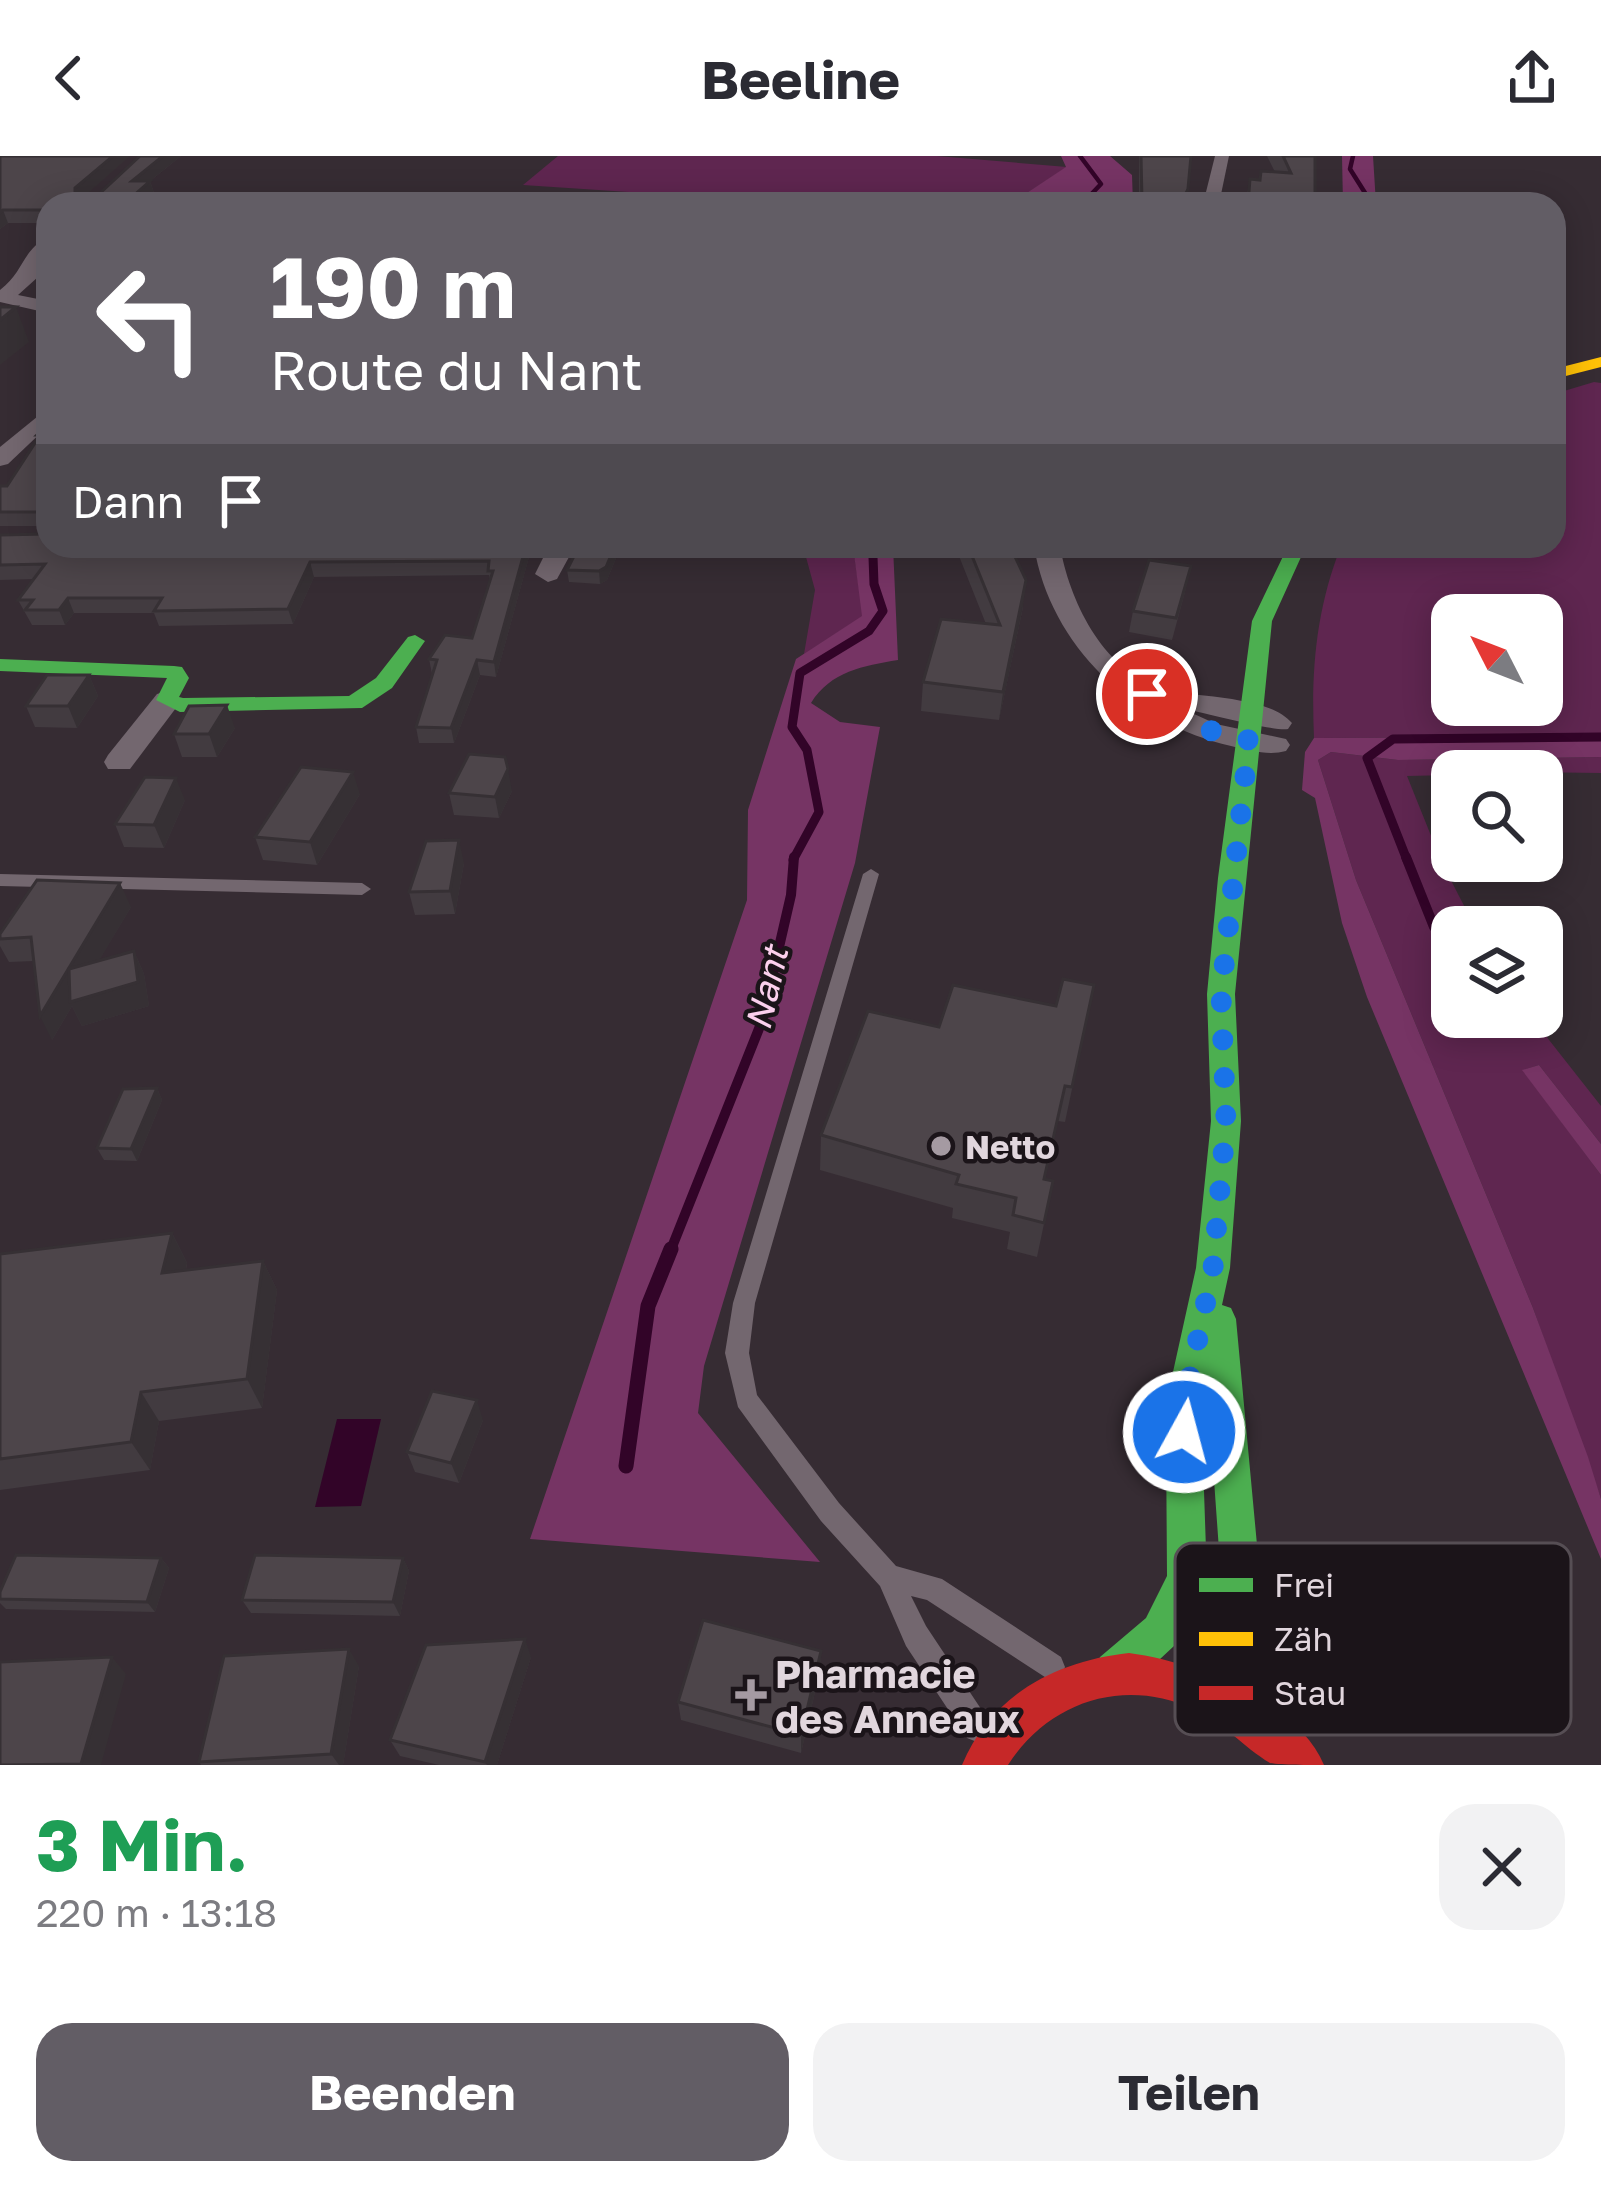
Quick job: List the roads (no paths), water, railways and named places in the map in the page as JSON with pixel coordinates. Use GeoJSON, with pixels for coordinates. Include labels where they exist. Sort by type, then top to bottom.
{"type":"FeatureCollection","features":[{"type":"Feature","properties":{"kind":"main road"},"geometry":{"type":"LineString","coordinates":[[1566,371],[1601,362]]}},
{"type":"Feature","properties":{"kind":"main road"},"geometry":{"type":"LineString","coordinates":[[1186,1543],[1184,1432],[1189,1381],[1213,1268],[1226,1121],[1221,994],[1265,737],[1283,581],[1292,558]]}},
{"type":"Feature","properties":{"kind":"main road"},"geometry":{"type":"LineString","coordinates":[[0,665],[159,668],[178,678],[167,700],[180,705],[360,705],[415,641]]}},
{"type":"Feature","properties":{"kind":"main road"},"geometry":{"type":"LineString","coordinates":[[1226,1121],[1249,1020]]}},
{"type":"Feature","properties":{"kind":"main road"},"geometry":{"type":"LineString","coordinates":[[1213,1268],[1228,1389],[1239,1543]]}},
{"type":"Feature","properties":{"kind":"main road"},"geometry":{"type":"LineString","coordinates":[[1115,1672],[1162,1636],[1175,1612]]}},
{"type":"Feature","properties":{"kind":"main road"},"geometry":{"type":"LineString","coordinates":[[987,1757],[1015,1719],[1044,1696],[1077,1680],[1115,1672],[1175,1679]]}},
{"type":"Feature","properties":{"kind":"main road"},"geometry":{"type":"LineString","coordinates":[[1274,1735],[1303,1765]]}},
{"type":"Feature","properties":{"kind":"street"},"geometry":{"type":"LineString","coordinates":[[1213,192],[1222,156]]}},
{"type":"Feature","properties":{"kind":"street"},"geometry":{"type":"LineString","coordinates":[[31,263],[34,267],[28,277],[3,297],[36,304]]}},
{"type":"Feature","properties":{"kind":"street"},"geometry":{"type":"LineString","coordinates":[[0,459],[36,425]]}},
{"type":"Feature","properties":{"kind":"street"},"geometry":{"type":"LineString","coordinates":[[548,574],[556,558]]}},
{"type":"Feature","properties":{"kind":"street"},"geometry":{"type":"LineString","coordinates":[[1049,558],[1054,584],[1072,620],[1111,667],[1147,694],[1265,737]]}},
{"type":"Feature","properties":{"kind":"street"},"geometry":{"type":"LineString","coordinates":[[119,762],[167,700]]}},
{"type":"Feature","properties":{"kind":"lane"},"geometry":{"type":"LineString","coordinates":[[871,874],[744,1303],[739,1376],[756,1417],[889,1577],[916,1636],[987,1757]]}},
{"type":"Feature","properties":{"kind":"lane"},"geometry":{"type":"LineString","coordinates":[[0,880],[362,889]]}},
{"type":"Feature","properties":{"kind":"lane"},"geometry":{"type":"LineString","coordinates":[[889,1577],[933,1588],[1032,1657],[1077,1680]]}},
{"type":"Feature","properties":{"kind":"waterway","name":"Nant"},"geometry":{"type":"LineString","coordinates":[[1080,156],[1101,184],[1093,192]]}},
{"type":"Feature","properties":{"kind":"waterway","name":"Nant"},"geometry":{"type":"LineString","coordinates":[[1353,156],[1350,169],[1364,192]]}},
{"type":"Feature","properties":{"kind":"waterway","name":"Nant"},"geometry":{"type":"LineString","coordinates":[[794,858],[819,812],[807,750],[792,727],[800,673],[869,631],[883,611],[874,584],[873,558]]}},
{"type":"Feature","properties":{"kind":"waterway"},"geometry":{"type":"LineString","coordinates":[[1407,860],[1367,758],[1393,739],[1601,737]]}},
{"type":"Feature","properties":{"kind":"waterway"},"geometry":{"type":"LineString","coordinates":[[1406,857],[1431,920]]}},
{"type":"Feature","properties":{"kind":"waterway","name":"Nant"},"geometry":{"type":"LineString","coordinates":[[670,1252],[762,1021],[791,895],[794,858]]}},
{"type":"Feature","properties":{"kind":"waterway","name":"Nant"},"geometry":{"type":"LineString","coordinates":[[626,1466],[648,1306],[671,1249]]}},
{"type":"Feature","properties":{"kind":"place","name":"Netto"},"geometry":{"type":"Point","coordinates":[941,1146]}},
{"type":"Feature","properties":{"kind":"place","name":"Pharmacie des Anneaux"},"geometry":{"type":"Point","coordinates":[751,1695]}}]}
